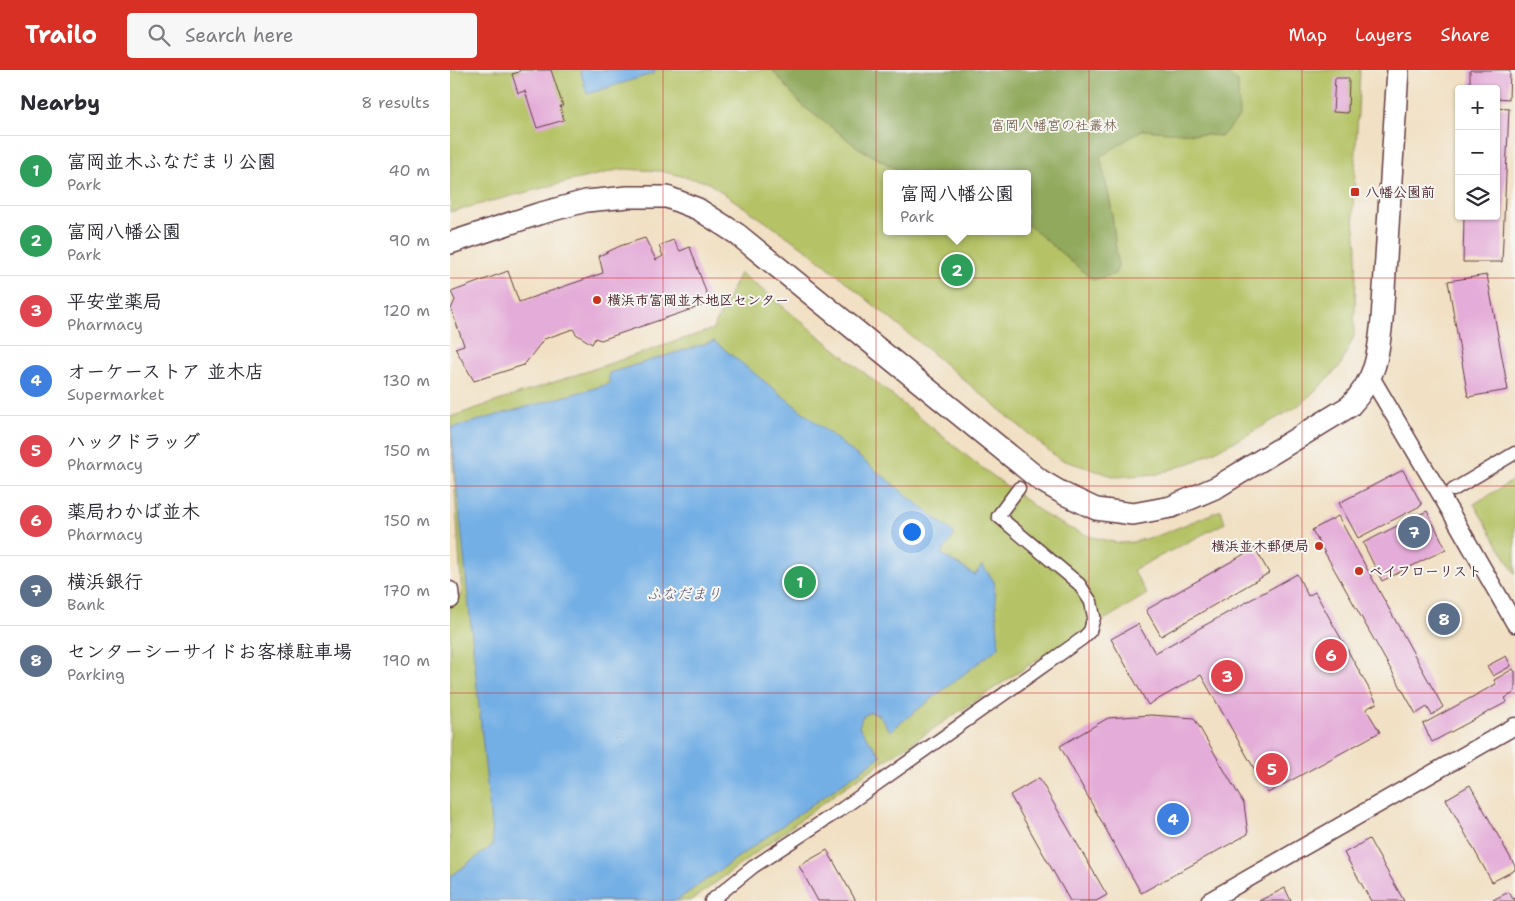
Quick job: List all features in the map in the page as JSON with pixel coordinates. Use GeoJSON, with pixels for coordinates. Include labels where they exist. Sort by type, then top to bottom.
{"type":"FeatureCollection","features":[{"type":"Feature","properties":{"kind":"street"},"geometry":{"type":"LineString","coordinates":[[450,243],[538,214],[586,201],[628,197],[667,197],[698,209],[738,234],[1040,480],[1096,509],[1133,514],[1170,507],[1218,487],[1350,406],[1360,395],[1371,377],[1379,350],[1382,320],[1398,70]]}},
{"type":"Feature","properties":{"kind":"street"},"geometry":{"type":"LineString","coordinates":[[1371,377],[1515,624]]}},
{"type":"Feature","properties":{"kind":"street"},"geometry":{"type":"LineString","coordinates":[[1453,490],[1515,454]]}},
{"type":"Feature","properties":{"kind":"street"},"geometry":{"type":"LineString","coordinates":[[711,901],[753,867],[843,808],[1083,638],[1090,631],[1094,617],[1091,602],[1079,584],[998,516],[1019,488]]}},
{"type":"Feature","properties":{"kind":"street"},"geometry":{"type":"LineString","coordinates":[[1209,901],[1515,726]]}},
{"type":"Feature","properties":{"kind":"green space"},"geometry":{"type":"Polygon","coordinates":[[[450,70],[772,70],[803,106],[859,148],[898,170],[883,170],[883,235],[1031,235],[1031,226],[1118,267],[1111,206],[1100,157],[1142,129],[1222,136],[1238,83],[1222,70],[1360,70],[1353,210],[1357,247],[1354,336],[1340,366],[1298,406],[1247,435],[1195,461],[1158,474],[1116,477],[1059,459],[810,252],[707,182],[660,171],[622,169],[450,212],[450,70]]]}},
{"type":"Feature","properties":{"kind":"green space","name":"富岡八幡宮の社叢林"},"geometry":{"type":"Polygon","coordinates":[[[772,70],[1222,70],[1238,82],[1239,117],[1222,136],[1142,130],[1100,157],[1111,206],[1118,267],[1115,274],[1093,280],[1031,227],[1031,170],[898,170],[859,148],[803,106],[772,70]]]}},
{"type":"Feature","properties":{"kind":"green space","name":"ふなだまり"},"geometry":{"type":"Polygon","coordinates":[[[740,273],[973,461],[1047,516],[1069,528],[1092,537],[1119,543],[1133,542],[1160,535],[1221,510],[1225,523],[1133,570],[1147,594],[1037,660],[842,789],[691,901],[450,901],[450,597],[462,596],[450,417],[713,329],[740,273]]]}},
{"type":"Feature","properties":{"kind":"green space"},"geometry":{"type":"Polygon","coordinates":[[[1515,479],[1515,574],[1474,504],[1515,479]]]}},
{"type":"Feature","properties":{"kind":"water"},"geometry":{"type":"Polygon","coordinates":[[[580,70],[654,70],[655,73],[587,94],[580,70]]]}},
{"type":"Feature","properties":{"kind":"water","name":"ふなだまり"},"geometry":{"type":"Polygon","coordinates":[[[714,341],[955,534],[941,554],[975,575],[982,565],[994,581],[999,647],[890,731],[879,715],[870,712],[862,717],[859,727],[881,756],[676,901],[450,901],[450,877],[493,845],[451,428],[609,384],[609,373],[714,341]]]}},
{"type":"Feature","properties":{"kind":"building"},"geometry":{"type":"Polygon","coordinates":[[[519,70],[551,70],[563,106],[560,106],[564,120],[537,128],[525,91],[518,93],[512,74],[519,72],[519,70]]]}},
{"type":"Feature","properties":{"kind":"building"},"geometry":{"type":"Polygon","coordinates":[[[1470,70],[1510,70],[1509,99],[1500,98],[1500,85],[1470,85],[1470,70]]]}},
{"type":"Feature","properties":{"kind":"building"},"geometry":{"type":"Polygon","coordinates":[[[1335,78],[1349,78],[1348,113],[1333,112],[1335,78]]]}},
{"type":"Feature","properties":{"kind":"building"},"geometry":{"type":"Polygon","coordinates":[[[1500,108],[1509,109],[1502,262],[1463,262],[1464,220],[1500,220],[1500,108]]]}},
{"type":"Feature","properties":{"kind":"building"},"geometry":{"type":"Polygon","coordinates":[[[645,238],[656,260],[663,256],[659,246],[673,240],[680,251],[690,247],[710,303],[601,340],[595,338],[592,344],[576,334],[573,329],[544,339],[524,365],[474,381],[455,348],[464,345],[451,309],[455,300],[451,292],[508,271],[519,302],[603,273],[599,256],[620,246],[645,238]]]}},
{"type":"Feature","properties":{"kind":"building"},"geometry":{"type":"Polygon","coordinates":[[[1487,275],[1508,390],[1468,397],[1448,281],[1487,275]]]}},
{"type":"Feature","properties":{"kind":"building"},"geometry":{"type":"Polygon","coordinates":[[[1403,470],[1422,505],[1358,538],[1339,503],[1403,470]]]}},
{"type":"Feature","properties":{"kind":"building"},"geometry":{"type":"Polygon","coordinates":[[[1427,511],[1446,549],[1382,581],[1363,543],[1427,511]]]}},
{"type":"Feature","properties":{"kind":"building"},"geometry":{"type":"Polygon","coordinates":[[[1338,516],[1443,707],[1432,715],[1427,707],[1416,714],[1312,530],[1338,516]]]}},
{"type":"Feature","properties":{"kind":"building"},"geometry":{"type":"Polygon","coordinates":[[[1255,548],[1269,573],[1161,636],[1146,610],[1255,548]]]}},
{"type":"Feature","properties":{"kind":"building"},"geometry":{"type":"Polygon","coordinates":[[[1297,574],[1308,596],[1315,592],[1377,703],[1366,709],[1380,732],[1268,793],[1201,675],[1148,705],[1111,639],[1138,624],[1155,653],[1297,574]]]}},
{"type":"Feature","properties":{"kind":"building"},"geometry":{"type":"Polygon","coordinates":[[[1506,656],[1511,666],[1493,676],[1487,666],[1506,656]]]}},
{"type":"Feature","properties":{"kind":"building"},"geometry":{"type":"Polygon","coordinates":[[[1513,669],[1515,672],[1515,691],[1505,698],[1507,702],[1432,742],[1423,724],[1496,684],[1494,680],[1513,669]]]}},
{"type":"Feature","properties":{"kind":"building"},"geometry":{"type":"Polygon","coordinates":[[[1151,715],[1194,718],[1244,804],[1248,834],[1141,893],[1060,746],[1108,718],[1151,715]]]}},
{"type":"Feature","properties":{"kind":"building"},"geometry":{"type":"Polygon","coordinates":[[[1039,778],[1107,895],[1096,901],[1070,901],[1010,795],[1039,778]]]}},
{"type":"Feature","properties":{"kind":"building"},"geometry":{"type":"Polygon","coordinates":[[[1470,785],[1515,866],[1515,870],[1492,882],[1446,799],[1470,785]]]}},
{"type":"Feature","properties":{"kind":"building"},"geometry":{"type":"Polygon","coordinates":[[[1369,839],[1404,901],[1371,901],[1344,853],[1369,839]]]}},
{"type":"Feature","properties":{"kind":"building"},"geometry":{"type":"Polygon","coordinates":[[[827,850],[856,901],[818,901],[799,866],[827,850]]]}},
{"type":"Feature","properties":{"kind":"building"},"geometry":{"type":"Polygon","coordinates":[[[1285,888],[1291,901],[1259,901],[1285,888]]]}},
{"type":"Feature","properties":{"kind":"building"},"geometry":{"type":"Polygon","coordinates":[[[1509,892],[1513,899],[1515,898],[1515,901],[1491,901],[1509,892]]]}},
{"type":"Feature","properties":{"kind":"place","name":"八幡公園前"},"geometry":{"type":"Point","coordinates":[1355,192]}},
{"type":"Feature","properties":{"kind":"place","name":"富岡八幡公園"},"geometry":{"type":"Point","coordinates":[957,270]}},
{"type":"Feature","properties":{"kind":"place","name":"横浜市富岡並木地区センター"},"geometry":{"type":"Point","coordinates":[597,300]}},
{"type":"Feature","properties":{"kind":"place","name":"横浜銀行"},"geometry":{"type":"Point","coordinates":[1414,532]}},
{"type":"Feature","properties":{"kind":"place","name":"横浜並木郵便局"},"geometry":{"type":"Point","coordinates":[1319,546]}},
{"type":"Feature","properties":{"kind":"place","name":"ベイフローリスト"},"geometry":{"type":"Point","coordinates":[1359,571]}},
{"type":"Feature","properties":{"kind":"place","name":"富岡並木ふなだまり公園"},"geometry":{"type":"Point","coordinates":[800,582]}},
{"type":"Feature","properties":{"kind":"place","name":"センターシーサイドお客様駐車場"},"geometry":{"type":"Point","coordinates":[1444,619]}},
{"type":"Feature","properties":{"kind":"place","name":"薬局わかば並木"},"geometry":{"type":"Point","coordinates":[1331,655]}},
{"type":"Feature","properties":{"kind":"place","name":"平安堂薬局"},"geometry":{"type":"Point","coordinates":[1227,676]}},
{"type":"Feature","properties":{"kind":"place","name":"ハックドラッグ"},"geometry":{"type":"Point","coordinates":[1272,769]}},
{"type":"Feature","properties":{"kind":"place","name":"オーケーストア 並木店"},"geometry":{"type":"Point","coordinates":[1173,819]}}]}
